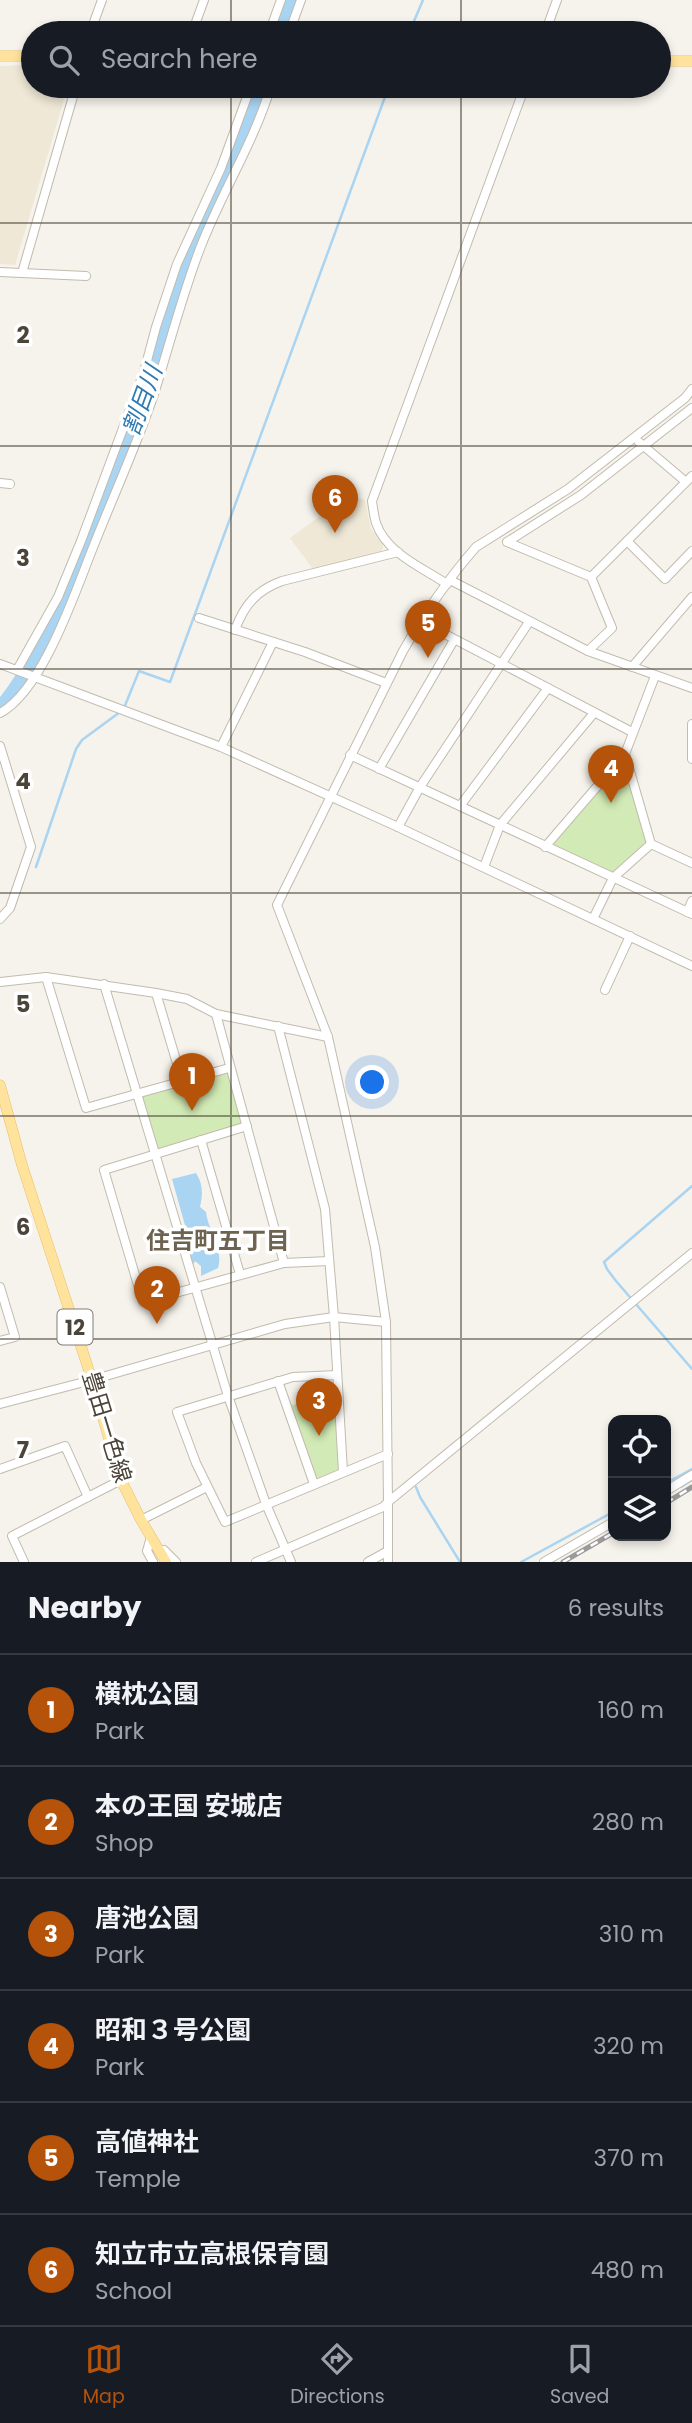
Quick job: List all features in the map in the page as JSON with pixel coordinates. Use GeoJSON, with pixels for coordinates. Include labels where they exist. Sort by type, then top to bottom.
{"type":"FeatureCollection","features":[{"type":"Feature","properties":{"kind":"main road"},"geometry":{"type":"LineString","coordinates":[[0,56],[21,56]]}},
{"type":"Feature","properties":{"kind":"main road"},"geometry":{"type":"LineString","coordinates":[[671,61],[692,61]]}},
{"type":"Feature","properties":{"kind":"main road","name":"豊田一色線"},"geometry":{"type":"LineString","coordinates":[[0,1085],[22,1165],[92,1380],[121,1480],[166,1562]]}},
{"type":"Feature","properties":{"kind":"street"},"geometry":{"type":"LineString","coordinates":[[94,21],[102,0]]}},
{"type":"Feature","properties":{"kind":"street"},"geometry":{"type":"LineString","coordinates":[[196,21],[204,0]]}},
{"type":"Feature","properties":{"kind":"street"},"geometry":{"type":"LineString","coordinates":[[273,21],[281,0]]}},
{"type":"Feature","properties":{"kind":"street"},"geometry":{"type":"LineString","coordinates":[[293,21],[301,0]]}},
{"type":"Feature","properties":{"kind":"street"},"geometry":{"type":"LineString","coordinates":[[549,21],[557,0]]}},
{"type":"Feature","properties":{"kind":"street"},"geometry":{"type":"LineString","coordinates":[[22,272],[73,98]]}},
{"type":"Feature","properties":{"kind":"street"},"geometry":{"type":"LineString","coordinates":[[19,671],[58,597],[144,372],[177,264],[221,168],[247,98]]}},
{"type":"Feature","properties":{"kind":"street"},"geometry":{"type":"LineString","coordinates":[[0,713],[9,708],[35,678],[74,595],[152,398],[202,244],[266,98]]}},
{"type":"Feature","properties":{"kind":"street"},"geometry":{"type":"LineString","coordinates":[[521,98],[372,501],[377,525],[398,552],[449,582],[588,651],[692,688]]}},
{"type":"Feature","properties":{"kind":"street"},"geometry":{"type":"LineString","coordinates":[[0,272],[86,276]]}},
{"type":"Feature","properties":{"kind":"street"},"geometry":{"type":"LineString","coordinates":[[388,1562],[386,1322],[375,1247],[328,1037],[277,905],[349,755],[420,621],[476,547],[568,489],[685,398],[692,389]]}},
{"type":"Feature","properties":{"kind":"street"},"geometry":{"type":"LineString","coordinates":[[588,651],[612,628],[591,577],[507,542],[558,511],[692,408]]}},
{"type":"Feature","properties":{"kind":"street"},"geometry":{"type":"LineString","coordinates":[[591,577],[689,479],[642,447],[634,438]]}},
{"type":"Feature","properties":{"kind":"street"},"geometry":{"type":"LineString","coordinates":[[0,483],[10,484]]}},
{"type":"Feature","properties":{"kind":"street"},"geometry":{"type":"LineString","coordinates":[[627,541],[665,579],[692,551]]}},
{"type":"Feature","properties":{"kind":"street"},"geometry":{"type":"LineString","coordinates":[[235,630],[242,612],[266,587],[398,552]]}},
{"type":"Feature","properties":{"kind":"street"},"geometry":{"type":"LineString","coordinates":[[632,667],[692,597]]}},
{"type":"Feature","properties":{"kind":"street"},"geometry":{"type":"LineString","coordinates":[[200,618],[386,683]]}},
{"type":"Feature","properties":{"kind":"street"},"geometry":{"type":"LineString","coordinates":[[420,621],[632,732]]}},
{"type":"Feature","properties":{"kind":"street"},"geometry":{"type":"LineString","coordinates":[[398,828],[420,788],[529,622]]}},
{"type":"Feature","properties":{"kind":"street"},"geometry":{"type":"LineString","coordinates":[[379,769],[454,640]]}},
{"type":"Feature","properties":{"kind":"street"},"geometry":{"type":"LineString","coordinates":[[221,747],[274,642]]}},
{"type":"Feature","properties":{"kind":"street"},"geometry":{"type":"LineString","coordinates":[[0,664],[221,747],[692,966]]}},
{"type":"Feature","properties":{"kind":"street"},"geometry":{"type":"LineString","coordinates":[[545,847],[625,754],[655,676]]}},
{"type":"Feature","properties":{"kind":"street"},"geometry":{"type":"LineString","coordinates":[[460,806],[548,688]]}},
{"type":"Feature","properties":{"kind":"street"},"geometry":{"type":"LineString","coordinates":[[484,867],[500,825],[594,713]]}},
{"type":"Feature","properties":{"kind":"street"},"geometry":{"type":"LineString","coordinates":[[692,724],[692,759]]}},
{"type":"Feature","properties":{"kind":"street"},"geometry":{"type":"LineString","coordinates":[[0,746],[31,847],[9,908],[0,919]]}},
{"type":"Feature","properties":{"kind":"street"},"geometry":{"type":"LineString","coordinates":[[625,754],[651,844],[692,863]]}},
{"type":"Feature","properties":{"kind":"street"},"geometry":{"type":"LineString","coordinates":[[349,755],[689,913],[692,901]]}},
{"type":"Feature","properties":{"kind":"street"},"geometry":{"type":"LineString","coordinates":[[593,919],[612,878],[651,844]]}},
{"type":"Feature","properties":{"kind":"street"},"geometry":{"type":"LineString","coordinates":[[605,990],[630,936]]}},
{"type":"Feature","properties":{"kind":"street"},"geometry":{"type":"LineString","coordinates":[[0,982],[46,977],[104,984],[187,999],[216,1014],[328,1037]]}},
{"type":"Feature","properties":{"kind":"street"},"geometry":{"type":"LineString","coordinates":[[46,977],[86,1108],[229,1068]]}},
{"type":"Feature","properties":{"kind":"street"},"geometry":{"type":"LineString","coordinates":[[104,984],[228,1396],[266,1504],[291,1562]]}},
{"type":"Feature","properties":{"kind":"street"},"geometry":{"type":"LineString","coordinates":[[156,993],[183,1080]]}},
{"type":"Feature","properties":{"kind":"street"},"geometry":{"type":"LineString","coordinates":[[216,1014],[284,1263]]}},
{"type":"Feature","properties":{"kind":"street"},"geometry":{"type":"LineString","coordinates":[[278,1026],[325,1209],[343,1472]]}},
{"type":"Feature","properties":{"kind":"street"},"geometry":{"type":"LineString","coordinates":[[247,1126],[104,1170],[143,1301],[284,1263],[329,1261]]}},
{"type":"Feature","properties":{"kind":"street"},"geometry":{"type":"LineString","coordinates":[[201,1140],[240,1273]]}},
{"type":"Feature","properties":{"kind":"street"},"geometry":{"type":"LineString","coordinates":[[256,1562],[383,1507],[692,1253]]}},
{"type":"Feature","properties":{"kind":"street"},"geometry":{"type":"LineString","coordinates":[[0,1287],[15,1337],[0,1341]]}},
{"type":"Feature","properties":{"kind":"street"},"geometry":{"type":"LineString","coordinates":[[0,1404],[285,1324],[334,1317],[386,1322]]}},
{"type":"Feature","properties":{"kind":"street"},"geometry":{"type":"LineString","coordinates":[[337,1374],[293,1377],[177,1412],[207,1488],[225,1522],[388,1454]]}},
{"type":"Feature","properties":{"kind":"street"},"geometry":{"type":"LineString","coordinates":[[278,1381],[314,1484]]}},
{"type":"Feature","properties":{"kind":"street"},"geometry":{"type":"LineString","coordinates":[[0,1469],[65,1446],[88,1497]]}},
{"type":"Feature","properties":{"kind":"street"},"geometry":{"type":"LineString","coordinates":[[671,1488],[692,1475]]}},
{"type":"Feature","properties":{"kind":"street"},"geometry":{"type":"LineString","coordinates":[[24,1562],[12,1536],[121,1480]]}},
{"type":"Feature","properties":{"kind":"street"},"geometry":{"type":"LineString","coordinates":[[141,1520],[207,1488]]}},
{"type":"Feature","properties":{"kind":"street"},"geometry":{"type":"LineString","coordinates":[[544,1562],[608,1525]]}},
{"type":"Feature","properties":{"kind":"street"},"geometry":{"type":"LineString","coordinates":[[151,1537],[147,1550],[153,1562]]}},
{"type":"Feature","properties":{"kind":"street"},"geometry":{"type":"LineString","coordinates":[[158,1550],[164,1549],[176,1562]]}},
{"type":"Feature","properties":{"kind":"street"},"geometry":{"type":"LineString","coordinates":[[368,1562],[388,1551]]}},
{"type":"Feature","properties":{"kind":"shaded area"},"geometry":{"type":"Polygon","coordinates":[[[21,65],[21,98],[64,98],[15,265],[0,264],[0,66],[21,65]]]}},
{"type":"Feature","properties":{"kind":"shaded area"},"geometry":{"type":"Polygon","coordinates":[[[349,495],[365,500],[371,529],[383,548],[381,551],[313,569],[290,538],[349,495]]]}},
{"type":"Feature","properties":{"kind":"green space"},"geometry":{"type":"Polygon","coordinates":[[[619,765],[626,766],[647,841],[612,873],[555,848],[554,842],[619,765]]]}},
{"type":"Feature","properties":{"kind":"green space"},"geometry":{"type":"Polygon","coordinates":[[[226,1072],[229,1074],[242,1125],[158,1149],[141,1099],[143,1096],[226,1072]]]}},
{"type":"Feature","properties":{"kind":"green space"},"geometry":{"type":"Polygon","coordinates":[[[335,1400],[339,1468],[319,1478],[316,1477],[290,1405],[335,1400]]]}},
{"type":"Feature","properties":{"kind":"water"},"geometry":{"type":"Polygon","coordinates":[[[196,1173],[202,1189],[200,1207],[206,1212],[219,1253],[218,1268],[201,1276],[201,1266],[195,1261],[194,1264],[190,1258],[190,1243],[172,1179],[196,1173]]]}},
{"type":"Feature","properties":{"kind":"waterway","name":"割目川"},"geometry":{"type":"LineString","coordinates":[[282,21],[290,0]]}},
{"type":"Feature","properties":{"kind":"waterway"},"geometry":{"type":"LineString","coordinates":[[414,21],[423,0]]}},
{"type":"Feature","properties":{"kind":"waterway","name":"割目川"},"geometry":{"type":"LineString","coordinates":[[3,705],[47,636],[82,562],[152,376],[158,346],[177,290],[196,240],[234,158],[255,98]]}},
{"type":"Feature","properties":{"kind":"waterway"},"geometry":{"type":"LineString","coordinates":[[124,708],[139,671],[170,682],[385,98]]}},
{"type":"Feature","properties":{"kind":"waterway"},"geometry":{"type":"LineString","coordinates":[[36,867],[76,749],[82,740],[120,712]]}},
{"type":"Feature","properties":{"kind":"waterway"},"geometry":{"type":"LineString","coordinates":[[692,1186],[604,1262],[616,1281],[692,1369]]}},
{"type":"Feature","properties":{"kind":"waterway"},"geometry":{"type":"LineString","coordinates":[[671,1480],[692,1469]]}},
{"type":"Feature","properties":{"kind":"waterway"},"geometry":{"type":"LineString","coordinates":[[681,1487],[692,1480]]}},
{"type":"Feature","properties":{"kind":"waterway"},"geometry":{"type":"LineString","coordinates":[[416,1487],[460,1562]]}},
{"type":"Feature","properties":{"kind":"waterway"},"geometry":{"type":"LineString","coordinates":[[521,1562],[608,1515]]}},
{"type":"Feature","properties":{"kind":"railway"},"geometry":{"type":"LineString","coordinates":[[671,1500],[692,1487]]}},
{"type":"Feature","properties":{"kind":"railway"},"geometry":{"type":"LineString","coordinates":[[563,1562],[608,1536]]}},
{"type":"Feature","properties":{"kind":"place","name":"知立市立高根保育園"},"geometry":{"type":"Point","coordinates":[335,533]}},
{"type":"Feature","properties":{"kind":"place","name":"高値神社"},"geometry":{"type":"Point","coordinates":[428,658]}},
{"type":"Feature","properties":{"kind":"place","name":"昭和３号公園"},"geometry":{"type":"Point","coordinates":[611,803]}},
{"type":"Feature","properties":{"kind":"place","name":"横枕公園"},"geometry":{"type":"Point","coordinates":[192,1111]}},
{"type":"Feature","properties":{"kind":"place","name":"本の王国 安城店"},"geometry":{"type":"Point","coordinates":[157,1324]}},
{"type":"Feature","properties":{"kind":"place","name":"唐池公園"},"geometry":{"type":"Point","coordinates":[319,1436]}},
{"type":"Feature","properties":{"kind":"district","name":"住吉町五丁目"},"geometry":{"type":"Point","coordinates":[218,1240]}}]}
